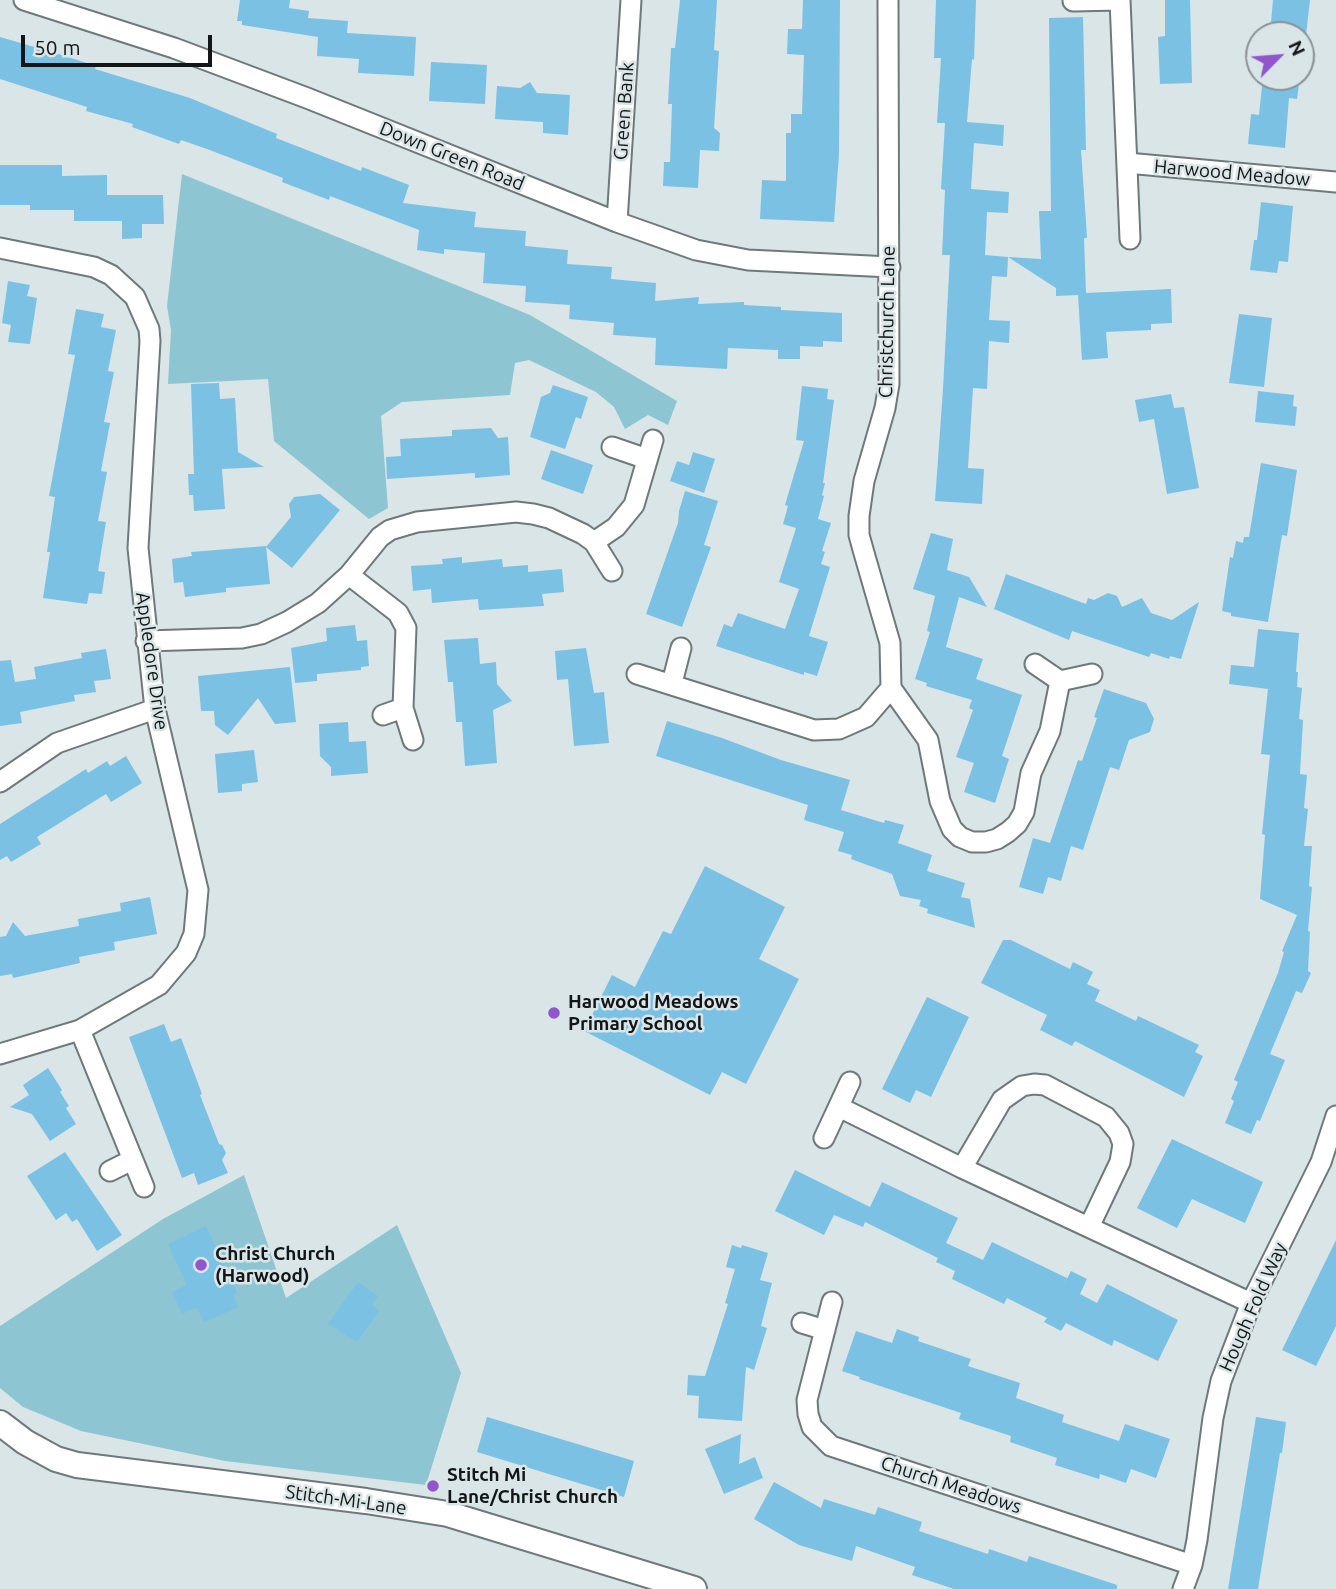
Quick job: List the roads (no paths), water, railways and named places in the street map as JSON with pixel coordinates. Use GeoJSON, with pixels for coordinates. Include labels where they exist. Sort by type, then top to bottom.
{"type":"FeatureCollection","features":[{"type":"Feature","properties":{"kind":"street","name":"Green Bank"},"geometry":{"type":"LineString","coordinates":[[617,222],[631,0]]}},
{"type":"Feature","properties":{"kind":"street","name":"Christchurch Lane"},"geometry":{"type":"LineString","coordinates":[[888,0],[889,384],[885,408],[864,481],[859,535],[890,643],[891,688]]}},
{"type":"Feature","properties":{"kind":"street","name":"Harwood Meadow"},"geometry":{"type":"LineString","coordinates":[[1073,1],[1120,0],[1130,239]]}},
{"type":"Feature","properties":{"kind":"street","name":"Down Green Road"},"geometry":{"type":"LineString","coordinates":[[37,2],[174,48],[320,103],[617,222],[696,250],[748,260],[890,267]]}},
{"type":"Feature","properties":{"kind":"street","name":"Harwood Meadow"},"geometry":{"type":"LineString","coordinates":[[1127,163],[1336,182]]}},
{"type":"Feature","properties":{"kind":"street","name":"Appledore Drive"},"geometry":{"type":"LineString","coordinates":[[0,248],[94,267],[111,275],[135,298],[149,329],[138,548],[155,709],[195,876],[198,912],[194,934],[186,953],[159,985],[80,1030],[0,1054]]}},
{"type":"Feature","properties":{"kind":"street"},"geometry":{"type":"LineString","coordinates":[[594,542],[616,527],[634,505],[653,440]]}},
{"type":"Feature","properties":{"kind":"street"},"geometry":{"type":"LineString","coordinates":[[612,447],[648,459]]}},
{"type":"Feature","properties":{"kind":"street"},"geometry":{"type":"LineString","coordinates":[[146,641],[242,638],[261,634],[318,603],[349,575],[380,537],[390,530],[416,522],[516,512],[533,514],[573,528],[594,542],[612,571]]}},
{"type":"Feature","properties":{"kind":"street"},"geometry":{"type":"LineString","coordinates":[[349,575],[398,613],[406,628],[403,708],[413,740]]}},
{"type":"Feature","properties":{"kind":"street"},"geometry":{"type":"LineString","coordinates":[[672,683],[681,648]]}},
{"type":"Feature","properties":{"kind":"street"},"geometry":{"type":"LineString","coordinates":[[1035,664],[1059,681],[1092,674]]}},
{"type":"Feature","properties":{"kind":"street"},"geometry":{"type":"LineString","coordinates":[[637,674],[814,730],[839,729],[866,717],[891,688],[928,740],[940,801],[952,829],[960,837],[972,842],[997,839],[1008,832],[1024,812],[1031,773],[1051,731],[1059,681]]}},
{"type":"Feature","properties":{"kind":"street"},"geometry":{"type":"LineString","coordinates":[[383,715],[403,708]]}},
{"type":"Feature","properties":{"kind":"street"},"geometry":{"type":"LineString","coordinates":[[0,782],[57,743],[155,709]]}},
{"type":"Feature","properties":{"kind":"street"},"geometry":{"type":"LineString","coordinates":[[80,1030],[144,1188]]}},
{"type":"Feature","properties":{"kind":"street"},"geometry":{"type":"LineString","coordinates":[[824,1138],[850,1082]]}},
{"type":"Feature","properties":{"kind":"street"},"geometry":{"type":"LineString","coordinates":[[962,1168],[1002,1100],[1022,1086],[1045,1085],[1106,1116],[1119,1133],[1123,1144],[1120,1162],[1089,1227]]}},
{"type":"Feature","properties":{"kind":"street"},"geometry":{"type":"LineString","coordinates":[[839,1107],[962,1168],[1251,1303]]}},
{"type":"Feature","properties":{"kind":"street","name":"Hough Fold Way"},"geometry":{"type":"LineString","coordinates":[[1183,1589],[1192,1565],[1222,1381],[1251,1303],[1321,1162],[1336,1116]]}},
{"type":"Feature","properties":{"kind":"street"},"geometry":{"type":"LineString","coordinates":[[110,1171],[132,1160]]}},
{"type":"Feature","properties":{"kind":"street","name":"Church Meadows"},"geometry":{"type":"LineString","coordinates":[[832,1303],[807,1400],[812,1427],[831,1446],[1192,1565]]}},
{"type":"Feature","properties":{"kind":"street"},"geometry":{"type":"LineString","coordinates":[[802,1323],[825,1330]]}},
{"type":"Feature","properties":{"kind":"street","name":"Stitch-Mi-Lane"},"geometry":{"type":"LineString","coordinates":[[0,1423],[25,1442],[56,1459],[76,1465],[448,1514],[694,1589]]}},
{"type":"Feature","properties":{"kind":"place","name":"Harwood Meadows Primary School"},"geometry":{"type":"Point","coordinates":[554,1013]}},
{"type":"Feature","properties":{"kind":"place","name":"Christ Church (Harwood)"},"geometry":{"type":"Point","coordinates":[201,1265]}},
{"type":"Feature","properties":{"kind":"place","name":"Stitch Mi Lane/Christ Church"},"geometry":{"type":"Point","coordinates":[433,1486]}}]}
